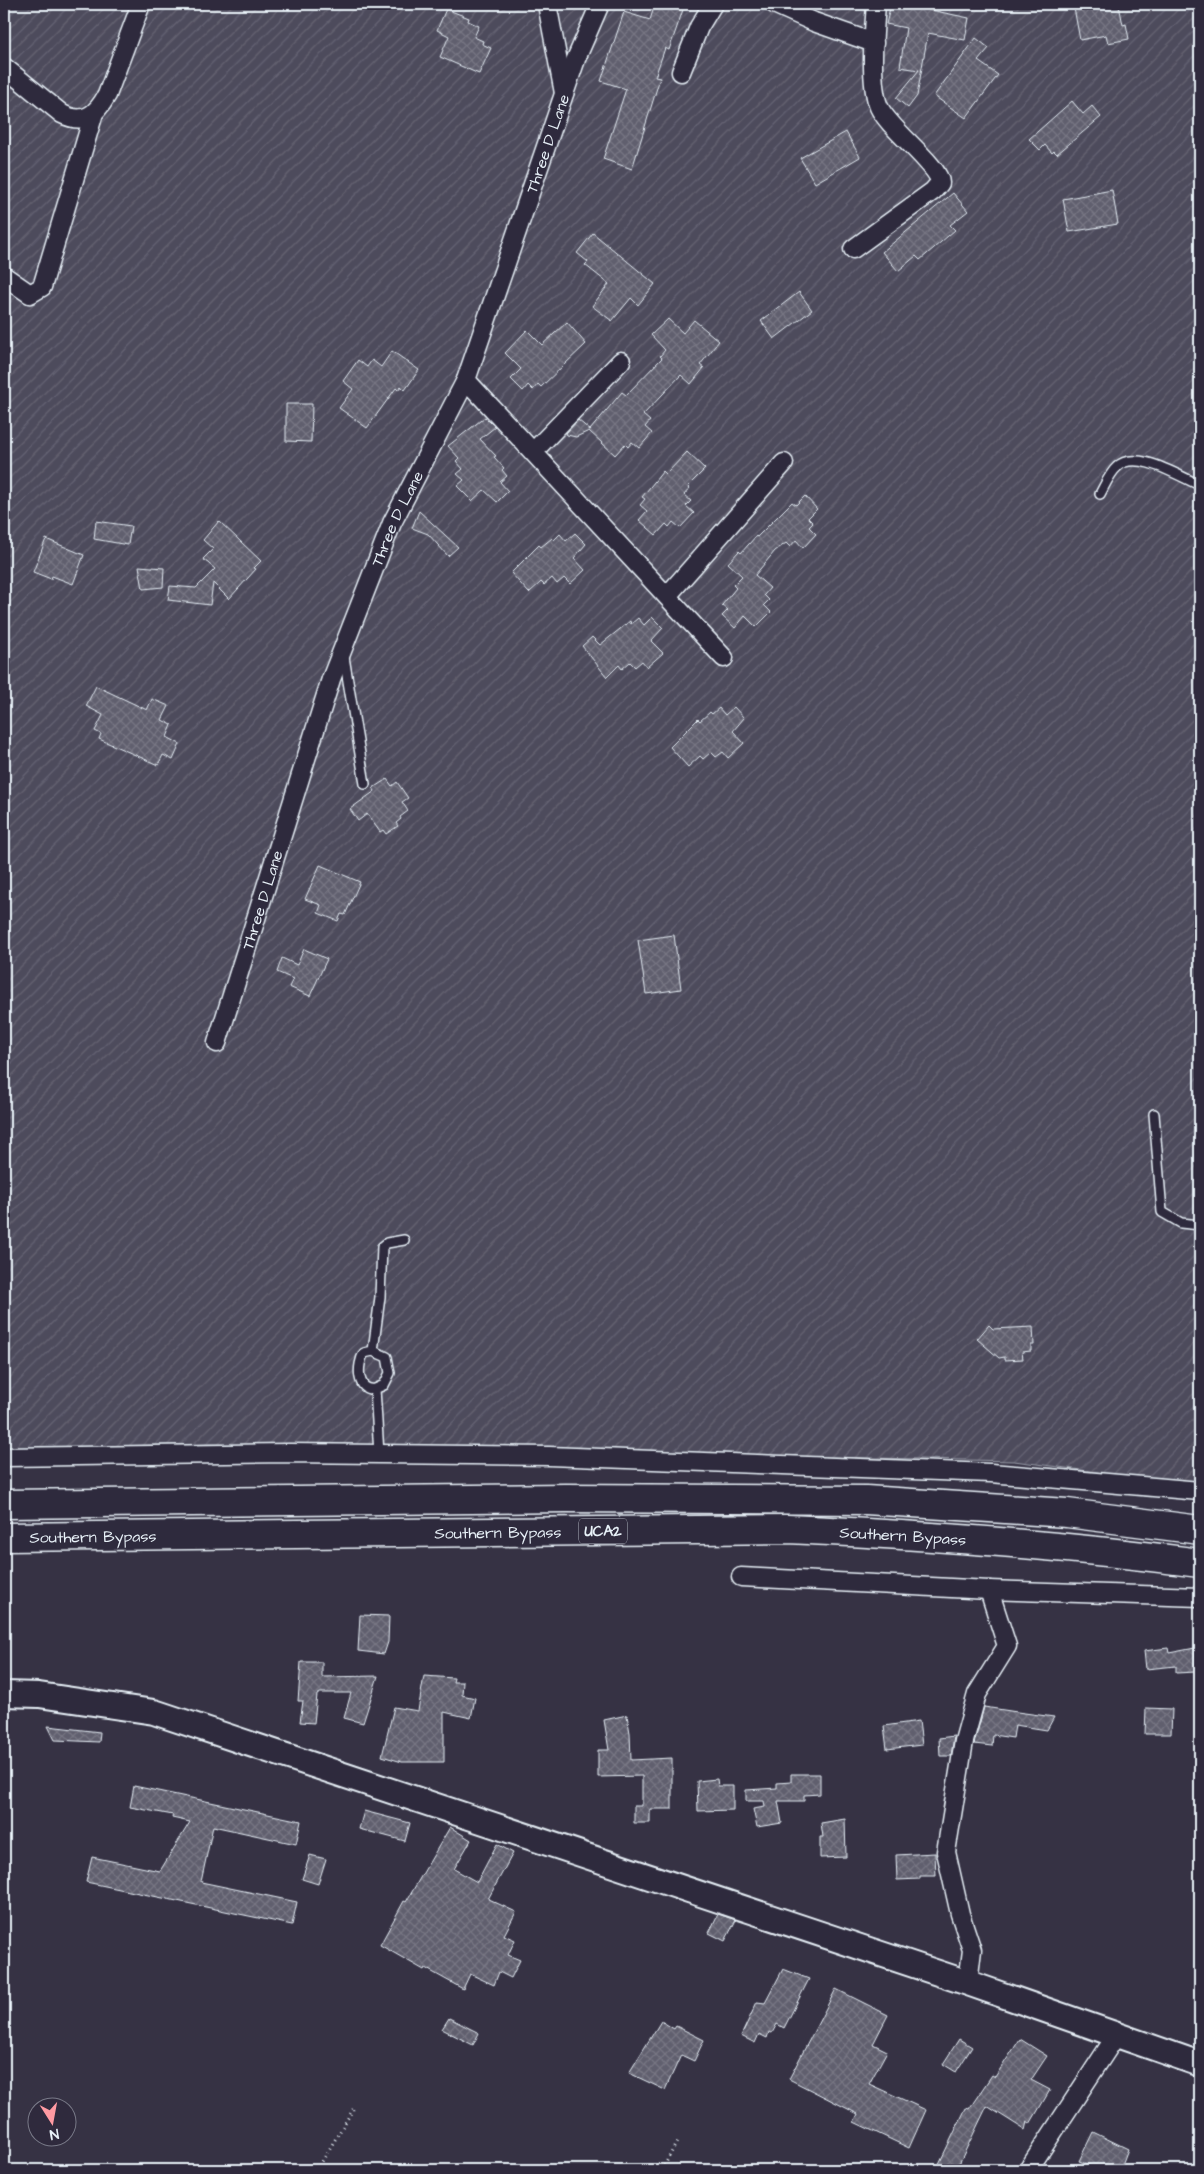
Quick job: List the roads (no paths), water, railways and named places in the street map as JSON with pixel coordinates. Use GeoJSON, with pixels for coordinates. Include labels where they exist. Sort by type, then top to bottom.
{"type":"FeatureCollection","features":[{"type":"Feature","properties":{"kind":"highway","name":"Southern Bypass"},"geometry":{"type":"LineString","coordinates":[[4,1504],[565,1498],[866,1500],[1067,1513],[1200,1530]]}},
{"type":"Feature","properties":{"kind":"highway","name":"Southern Bypass"},"geometry":{"type":"LineString","coordinates":[[4,1537],[788,1529],[1060,1546],[1200,1563]]}},
{"type":"Feature","properties":{"kind":"main road"},"geometry":{"type":"LineString","coordinates":[[4,1694],[39,1695],[154,1712],[968,1983],[1200,2064]]}},
{"type":"Feature","properties":{"kind":"street"},"geometry":{"type":"LineString","coordinates":[[4,276],[30,294],[42,286],[94,113],[107,95],[141,4]]}},
{"type":"Feature","properties":{"kind":"street"},"geometry":{"type":"LineString","coordinates":[[547,4],[564,93]]}},
{"type":"Feature","properties":{"kind":"street","name":"Three D Lane"},"geometry":{"type":"LineString","coordinates":[[217,1043],[342,649],[392,522],[466,380],[576,59],[600,4]]}},
{"type":"Feature","properties":{"kind":"street"},"geometry":{"type":"LineString","coordinates":[[681,72],[699,27],[713,4]]}},
{"type":"Feature","properties":{"kind":"street"},"geometry":{"type":"LineString","coordinates":[[774,4],[814,22],[874,43]]}},
{"type":"Feature","properties":{"kind":"street"},"geometry":{"type":"LineString","coordinates":[[853,249],[933,191],[940,183],[940,177],[934,168],[894,128],[879,107],[875,92],[874,43],[876,4]]}},
{"type":"Feature","properties":{"kind":"street"},"geometry":{"type":"LineString","coordinates":[[4,67],[68,117],[73,119],[80,118],[94,113]]}},
{"type":"Feature","properties":{"kind":"street"},"geometry":{"type":"LineString","coordinates":[[533,452],[621,361]]}},
{"type":"Feature","properties":{"kind":"street"},"geometry":{"type":"LineString","coordinates":[[466,380],[724,658]]}},
{"type":"Feature","properties":{"kind":"street"},"geometry":{"type":"LineString","coordinates":[[666,596],[784,463]]}},
{"type":"Feature","properties":{"kind":"street"},"geometry":{"type":"LineString","coordinates":[[4,1457],[379,1454],[559,1456],[953,1471],[1200,1491]]}},
{"type":"Feature","properties":{"kind":"street"},"geometry":{"type":"LineString","coordinates":[[741,1577],[989,1590],[1200,1597]]}},
{"type":"Feature","properties":{"kind":"street"},"geometry":{"type":"LineString","coordinates":[[968,1983],[972,1950],[960,1914],[946,1852],[964,1741],[977,1694],[1007,1646],[989,1590]]}},
{"type":"Feature","properties":{"kind":"street"},"geometry":{"type":"LineString","coordinates":[[1028,2170],[1116,2036]]}},
{"type":"Feature","properties":{"kind":"lane"},"geometry":{"type":"LineString","coordinates":[[1100,494],[1117,466],[1130,459],[1149,463],[1200,485]]}},
{"type":"Feature","properties":{"kind":"lane"},"geometry":{"type":"LineString","coordinates":[[342,649],[365,784]]}},
{"type":"Feature","properties":{"kind":"lane"},"geometry":{"type":"LineString","coordinates":[[1154,1114],[1162,1212],[1181,1223],[1200,1225]]}},
{"type":"Feature","properties":{"kind":"lane"},"geometry":{"type":"LineString","coordinates":[[374,1351],[380,1297],[382,1247],[387,1243],[404,1240]]}},
{"type":"Feature","properties":{"kind":"lane"},"geometry":{"type":"LineString","coordinates":[[374,1351],[387,1357],[390,1365],[388,1380],[384,1385],[375,1389],[365,1387],[358,1370],[360,1360],[364,1354],[374,1351]]}},
{"type":"Feature","properties":{"kind":"lane"},"geometry":{"type":"LineString","coordinates":[[375,1389],[379,1454]]}}]}
